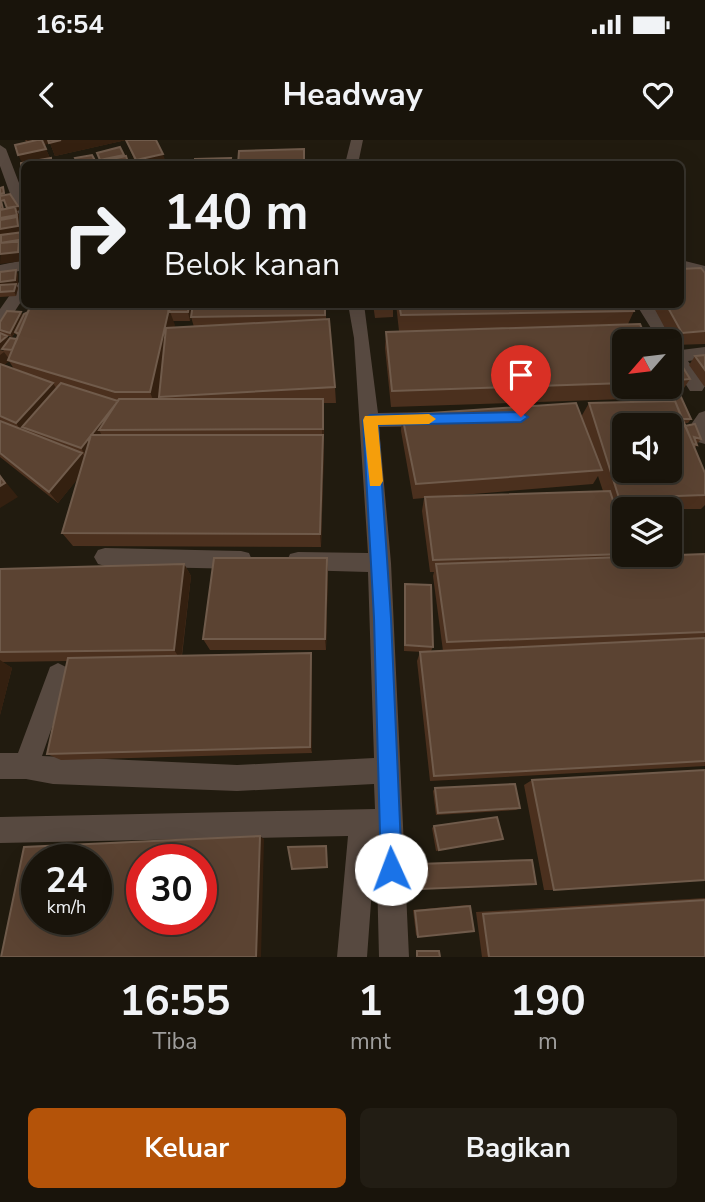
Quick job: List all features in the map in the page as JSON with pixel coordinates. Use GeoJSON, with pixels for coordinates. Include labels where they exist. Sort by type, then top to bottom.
{"type":"FeatureCollection","features":[{"type":"Feature","properties":{"kind":"street"},"geometry":{"type":"LineString","coordinates":[[353,161],[357,140]]}},
{"type":"Feature","properties":{"kind":"street"},"geometry":{"type":"LineString","coordinates":[[0,149],[21,205]]}},
{"type":"Feature","properties":{"kind":"street"},"geometry":{"type":"LineString","coordinates":[[0,270],[21,266]]}},
{"type":"Feature","properties":{"kind":"street"},"geometry":{"type":"LineString","coordinates":[[684,266],[705,271]]}},
{"type":"Feature","properties":{"kind":"street"},"geometry":{"type":"LineString","coordinates":[[0,321],[21,290]]}},
{"type":"Feature","properties":{"kind":"street"},"geometry":{"type":"LineString","coordinates":[[358,308],[370,338],[370,420],[380,563],[394,957]]}},
{"type":"Feature","properties":{"kind":"street"},"geometry":{"type":"LineString","coordinates":[[647,308],[660,329]]}},
{"type":"Feature","properties":{"kind":"street"},"geometry":{"type":"LineString","coordinates":[[682,350],[705,353]]}},
{"type":"Feature","properties":{"kind":"street"},"geometry":{"type":"LineString","coordinates":[[682,365],[696,387]]}},
{"type":"Feature","properties":{"kind":"street"},"geometry":{"type":"LineString","coordinates":[[705,418],[701,424],[705,437]]}},
{"type":"Feature","properties":{"kind":"street"},"geometry":{"type":"LineString","coordinates":[[370,420],[443,419]]}},
{"type":"Feature","properties":{"kind":"street"},"geometry":{"type":"LineString","coordinates":[[105,557],[380,563]]}},
{"type":"Feature","properties":{"kind":"street"},"geometry":{"type":"LineString","coordinates":[[58,675],[13,766],[53,771],[237,778],[388,770]]}},
{"type":"Feature","properties":{"kind":"street"},"geometry":{"type":"LineString","coordinates":[[0,830],[390,821]]}},
{"type":"Feature","properties":{"kind":"street"},"geometry":{"type":"LineString","coordinates":[[352,957],[362,822]]}},
{"type":"Feature","properties":{"kind":"building"},"geometry":{"type":"Polygon","coordinates":[[[42,140],[46,149],[18,155],[15,145],[42,140]]]}},
{"type":"Feature","properties":{"kind":"building"},"geometry":{"type":"Polygon","coordinates":[[[126,140],[156,140],[163,154],[136,160],[126,140]]]}},
{"type":"Feature","properties":{"kind":"building"},"geometry":{"type":"Polygon","coordinates":[[[120,147],[124,155],[100,160],[97,153],[120,147]]]}},
{"type":"Feature","properties":{"kind":"building"},"geometry":{"type":"Polygon","coordinates":[[[304,149],[304,161],[238,161],[239,151],[304,149]]]}},
{"type":"Feature","properties":{"kind":"building"},"geometry":{"type":"Polygon","coordinates":[[[92,155],[95,161],[76,161],[75,158],[92,155]]]}},
{"type":"Feature","properties":{"kind":"building"},"geometry":{"type":"Polygon","coordinates":[[[126,156],[128,161],[113,161],[112,159],[126,156]]]}},
{"type":"Feature","properties":{"kind":"building"},"geometry":{"type":"Polygon","coordinates":[[[231,158],[230,161],[195,159],[231,158]]]}},
{"type":"Feature","properties":{"kind":"building"},"geometry":{"type":"Polygon","coordinates":[[[10,194],[18,206],[7,208],[4,200],[1,201],[3,209],[0,209],[0,196],[10,194]]]}},
{"type":"Feature","properties":{"kind":"building"},"geometry":{"type":"Polygon","coordinates":[[[15,207],[17,215],[0,218],[0,210],[15,207]]]}},
{"type":"Feature","properties":{"kind":"building"},"geometry":{"type":"Polygon","coordinates":[[[17,217],[18,226],[0,229],[0,220],[17,217]]]}},
{"type":"Feature","properties":{"kind":"building"},"geometry":{"type":"Polygon","coordinates":[[[21,232],[21,241],[1,243],[1,235],[21,232]]]}},
{"type":"Feature","properties":{"kind":"building"},"geometry":{"type":"Polygon","coordinates":[[[19,240],[18,252],[0,254],[0,243],[19,240]]]}},
{"type":"Feature","properties":{"kind":"building"},"geometry":{"type":"Polygon","coordinates":[[[701,268],[705,273],[705,331],[682,333],[668,308],[684,308],[684,269],[701,268]]]}},
{"type":"Feature","properties":{"kind":"building"},"geometry":{"type":"Polygon","coordinates":[[[16,270],[15,280],[0,282],[0,272],[16,270]]]}},
{"type":"Feature","properties":{"kind":"building"},"geometry":{"type":"Polygon","coordinates":[[[16,284],[14,291],[0,292],[0,285],[16,284]]]}},
{"type":"Feature","properties":{"kind":"building"},"geometry":{"type":"Polygon","coordinates":[[[169,308],[188,308],[188,312],[170,312],[169,309],[168,312],[169,308]]]}},
{"type":"Feature","properties":{"kind":"building"},"geometry":{"type":"Polygon","coordinates":[[[192,308],[325,308],[325,315],[191,317],[192,308]]]}},
{"type":"Feature","properties":{"kind":"building"},"geometry":{"type":"Polygon","coordinates":[[[400,308],[633,308],[634,311],[401,315],[400,308]]]}},
{"type":"Feature","properties":{"kind":"building"},"geometry":{"type":"Polygon","coordinates":[[[29,309],[169,309],[150,392],[115,392],[8,360],[29,309]]]}},
{"type":"Feature","properties":{"kind":"building"},"geometry":{"type":"Polygon","coordinates":[[[7,311],[21,312],[10,333],[0,330],[0,322],[7,311]]]}},
{"type":"Feature","properties":{"kind":"building"},"geometry":{"type":"Polygon","coordinates":[[[28,312],[19,334],[15,332],[24,314],[28,312]]]}},
{"type":"Feature","properties":{"kind":"building"},"geometry":{"type":"Polygon","coordinates":[[[329,319],[335,387],[159,397],[166,328],[329,319]]]}},
{"type":"Feature","properties":{"kind":"building"},"geometry":{"type":"Polygon","coordinates":[[[640,324],[642,329],[612,329],[612,383],[392,391],[386,332],[640,324]]]}},
{"type":"Feature","properties":{"kind":"building"},"geometry":{"type":"Polygon","coordinates":[[[0,333],[7,336],[0,342],[0,333]]]}},
{"type":"Feature","properties":{"kind":"building"},"geometry":{"type":"Polygon","coordinates":[[[10,338],[17,339],[12,350],[2,349],[10,338]]]}},
{"type":"Feature","properties":{"kind":"building"},"geometry":{"type":"Polygon","coordinates":[[[705,355],[705,370],[695,356],[705,355]]]}},
{"type":"Feature","properties":{"kind":"building"},"geometry":{"type":"Polygon","coordinates":[[[0,364],[53,383],[16,423],[0,416],[0,364]]]}},
{"type":"Feature","properties":{"kind":"building"},"geometry":{"type":"Polygon","coordinates":[[[682,366],[690,379],[682,380],[682,366]]]}},
{"type":"Feature","properties":{"kind":"building"},"geometry":{"type":"Polygon","coordinates":[[[61,383],[118,401],[81,448],[22,427],[61,383]]]}},
{"type":"Feature","properties":{"kind":"building"},"geometry":{"type":"Polygon","coordinates":[[[119,399],[323,399],[323,429],[99,430],[119,399]]]}},
{"type":"Feature","properties":{"kind":"building"},"geometry":{"type":"Polygon","coordinates":[[[670,399],[682,399],[691,419],[682,419],[682,413],[675,401],[670,399]]]}},
{"type":"Feature","properties":{"kind":"building"},"geometry":{"type":"Polygon","coordinates":[[[675,401],[680,413],[612,413],[612,476],[589,403],[675,401]]]}},
{"type":"Feature","properties":{"kind":"building"},"geometry":{"type":"Polygon","coordinates":[[[576,403],[602,470],[416,484],[402,415],[576,403]]]}},
{"type":"Feature","properties":{"kind":"building"},"geometry":{"type":"Polygon","coordinates":[[[682,418],[705,473],[705,495],[619,497],[614,483],[682,483],[682,418]]]}},
{"type":"Feature","properties":{"kind":"building"},"geometry":{"type":"Polygon","coordinates":[[[0,421],[82,453],[49,492],[0,453],[0,421]]]}},
{"type":"Feature","properties":{"kind":"building"},"geometry":{"type":"Polygon","coordinates":[[[695,424],[701,439],[694,437],[697,445],[693,444],[685,426],[695,424]]]}},
{"type":"Feature","properties":{"kind":"building"},"geometry":{"type":"Polygon","coordinates":[[[91,435],[323,435],[320,534],[62,533],[91,435]]]}},
{"type":"Feature","properties":{"kind":"building"},"geometry":{"type":"Polygon","coordinates":[[[610,491],[612,554],[433,560],[425,497],[610,491]]]}},
{"type":"Feature","properties":{"kind":"building"},"geometry":{"type":"Polygon","coordinates":[[[705,554],[705,632],[447,642],[436,564],[612,557],[612,567],[682,567],[682,555],[705,554]]]}},
{"type":"Feature","properties":{"kind":"building"},"geometry":{"type":"Polygon","coordinates":[[[214,558],[327,558],[325,639],[203,639],[214,558]]]}},
{"type":"Feature","properties":{"kind":"building"},"geometry":{"type":"Polygon","coordinates":[[[184,564],[174,650],[0,652],[0,569],[184,564]]]}},
{"type":"Feature","properties":{"kind":"building"},"geometry":{"type":"Polygon","coordinates":[[[405,584],[431,585],[433,647],[405,645],[405,584]]]}},
{"type":"Feature","properties":{"kind":"building"},"geometry":{"type":"Polygon","coordinates":[[[705,638],[705,761],[434,776],[420,652],[705,638]]]}},
{"type":"Feature","properties":{"kind":"building"},"geometry":{"type":"Polygon","coordinates":[[[311,653],[310,747],[47,754],[68,658],[311,653]]]}},
{"type":"Feature","properties":{"kind":"building"},"geometry":{"type":"Polygon","coordinates":[[[705,770],[705,880],[554,890],[532,780],[705,770]]]}},
{"type":"Feature","properties":{"kind":"building"},"geometry":{"type":"Polygon","coordinates":[[[515,784],[520,808],[438,813],[435,788],[515,784]]]}},
{"type":"Feature","properties":{"kind":"building"},"geometry":{"type":"Polygon","coordinates":[[[497,817],[503,839],[439,850],[434,826],[497,817]]]}},
{"type":"Feature","properties":{"kind":"building"},"geometry":{"type":"Polygon","coordinates":[[[260,836],[256,957],[1,957],[21,861],[21,935],[112,935],[112,844],[88,844],[260,836]]]}},
{"type":"Feature","properties":{"kind":"building"},"geometry":{"type":"Polygon","coordinates":[[[326,846],[327,867],[292,869],[288,847],[326,846]]]}},
{"type":"Feature","properties":{"kind":"building"},"geometry":{"type":"Polygon","coordinates":[[[532,860],[536,884],[421,889],[419,864],[532,860]]]}},
{"type":"Feature","properties":{"kind":"building"},"geometry":{"type":"Polygon","coordinates":[[[705,900],[705,957],[489,957],[483,914],[705,900]]]}},
{"type":"Feature","properties":{"kind":"building"},"geometry":{"type":"Polygon","coordinates":[[[470,906],[474,931],[418,937],[415,911],[470,906]]]}},
{"type":"Feature","properties":{"kind":"building"},"geometry":{"type":"Polygon","coordinates":[[[417,951],[439,951],[440,957],[417,957],[417,951]]]}},
{"type":"Feature","properties":{"kind":"slow traffic"},"geometry":{"type":"LineString","coordinates":[[375,481],[370,420],[429,419]]}},
{"type":"Feature","properties":{"kind":"route"},"geometry":{"type":"LineString","coordinates":[[391,869],[386,701],[370,420],[521,417]]}}]}
